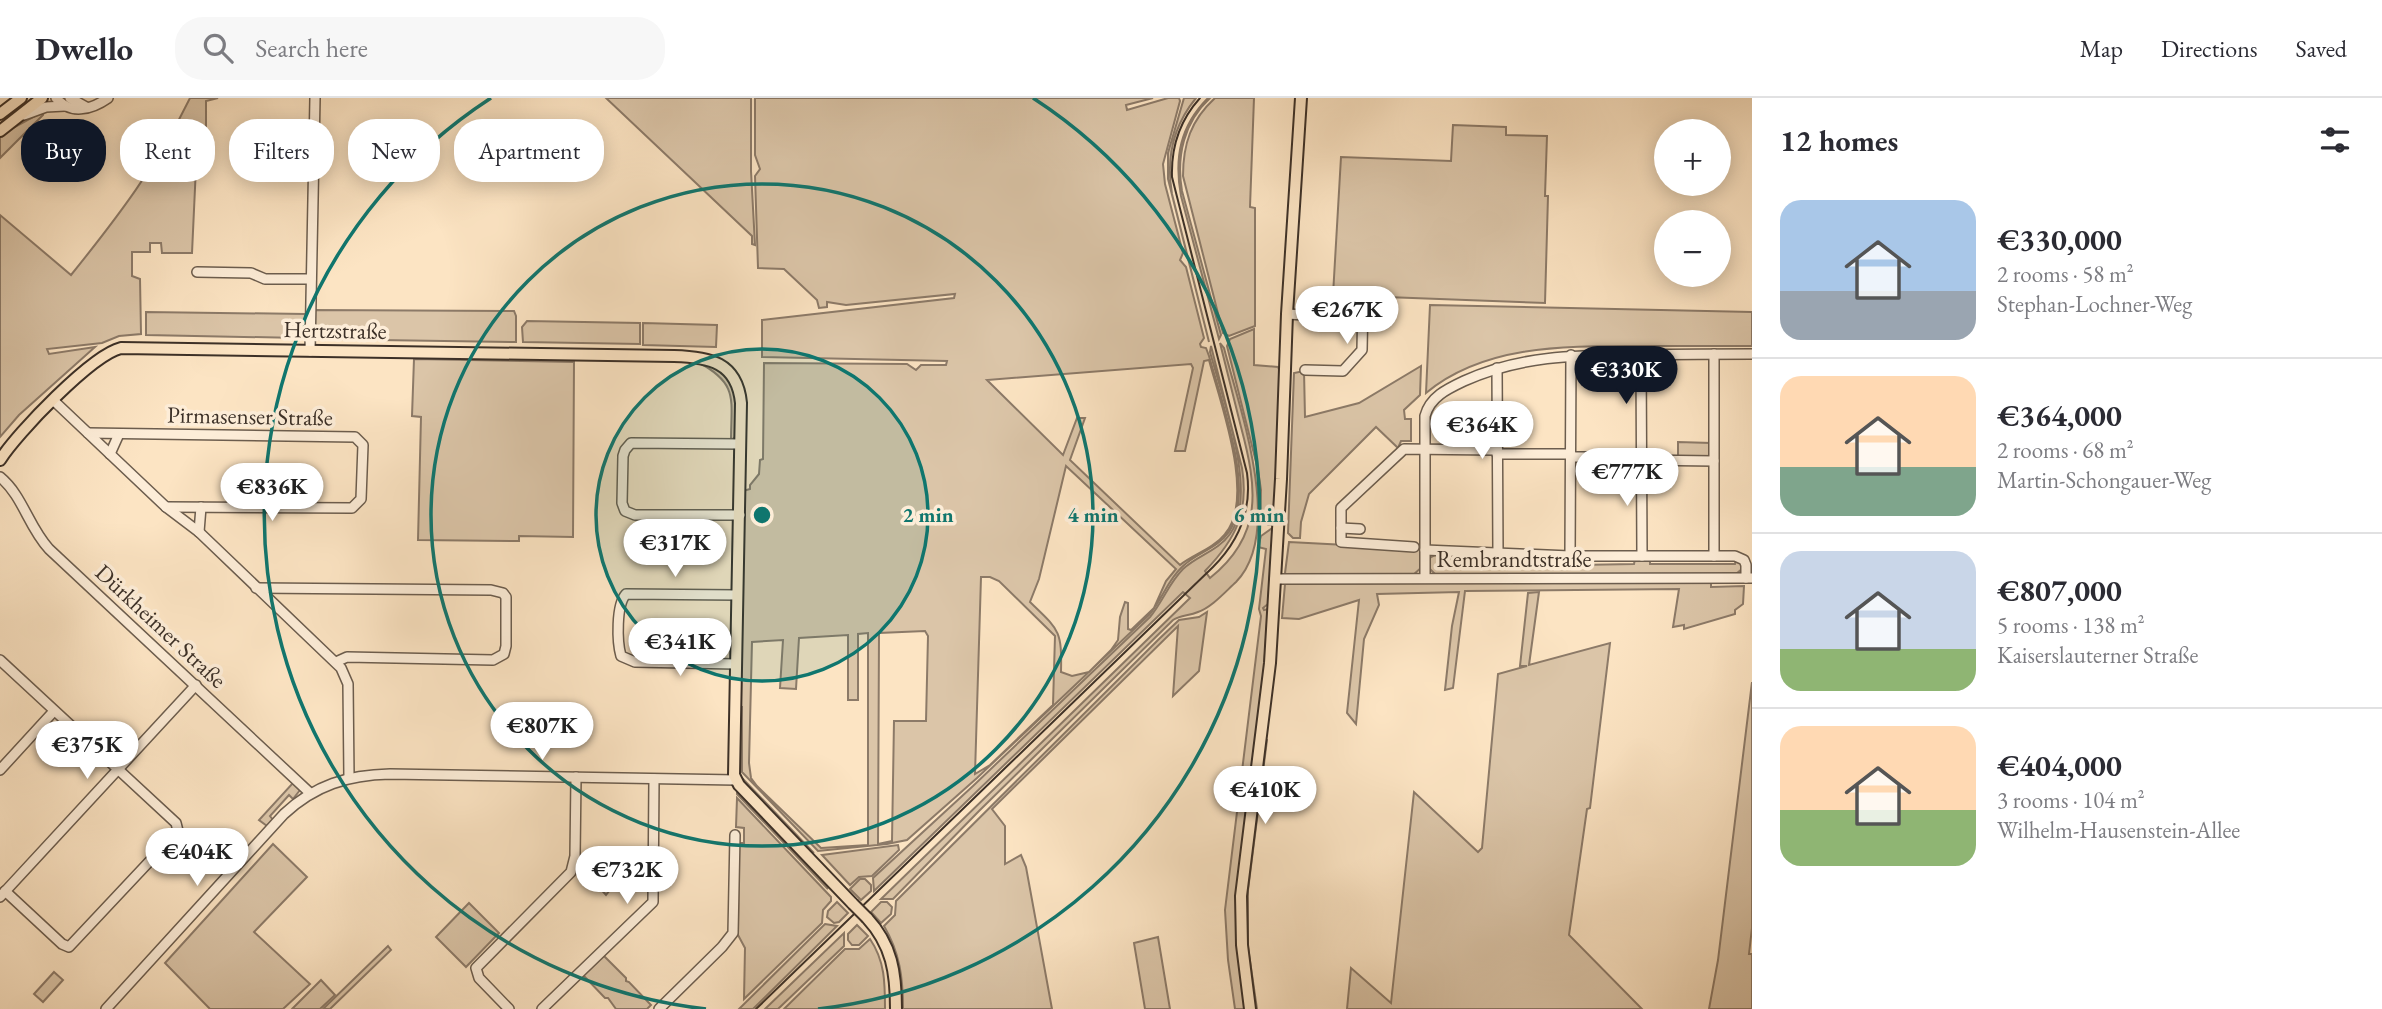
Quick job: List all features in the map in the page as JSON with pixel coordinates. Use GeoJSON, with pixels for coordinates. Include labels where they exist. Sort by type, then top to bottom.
{"type":"FeatureCollection","features":[{"type":"Feature","properties":{"kind":"main road"},"geometry":{"type":"LineString","coordinates":[[0,114],[21,98]]}},
{"type":"Feature","properties":{"kind":"main road"},"geometry":{"type":"LineString","coordinates":[[0,131],[43,98]]}},
{"type":"Feature","properties":{"kind":"main road"},"geometry":{"type":"LineString","coordinates":[[1250,1009],[1241,945],[1241,896],[1270,663],[1287,314],[1301,98]]}},
{"type":"Feature","properties":{"kind":"main road","name":"Hertzstraße"},"geometry":{"type":"LineString","coordinates":[[0,460],[23,430],[53,400],[99,358],[121,348],[701,357],[715,361],[730,373],[739,388],[740,444]]}},
{"type":"Feature","properties":{"kind":"main road"},"geometry":{"type":"LineString","coordinates":[[740,444],[734,770],[736,780],[883,938],[891,954],[896,979],[896,1009]]}},
{"type":"Feature","properties":{"kind":"street"},"geometry":{"type":"LineString","coordinates":[[55,98],[79,110],[108,98]]}},
{"type":"Feature","properties":{"kind":"street"},"geometry":{"type":"LineString","coordinates":[[310,351],[315,98]]}},
{"type":"Feature","properties":{"kind":"street"},"geometry":{"type":"LineString","coordinates":[[16,118],[67,102]]}},
{"type":"Feature","properties":{"kind":"street"},"geometry":{"type":"LineString","coordinates":[[197,272],[251,273],[265,279],[311,279]]}},
{"type":"Feature","properties":{"kind":"street"},"geometry":{"type":"LineString","coordinates":[[1287,314],[1305,315],[1363,300],[1362,350],[1359,356],[1343,371],[1306,370]]}},
{"type":"Feature","properties":{"kind":"street"},"geometry":{"type":"LineString","coordinates":[[1641,354],[1642,556]]}},
{"type":"Feature","properties":{"kind":"street"},"geometry":{"type":"LineString","coordinates":[[1714,354],[1714,556]]}},
{"type":"Feature","properties":{"kind":"street"},"geometry":{"type":"LineString","coordinates":[[1425,578],[1425,416],[1431,402],[1460,383],[1497,368],[1529,360],[1571,355],[1752,354]]}},
{"type":"Feature","properties":{"kind":"street"},"geometry":{"type":"LineString","coordinates":[[1570,556],[1571,355]]}},
{"type":"Feature","properties":{"kind":"street"},"geometry":{"type":"LineString","coordinates":[[1497,368],[1498,554]]}},
{"type":"Feature","properties":{"kind":"street"},"geometry":{"type":"LineString","coordinates":[[53,400],[166,507],[199,532],[345,673],[348,684],[349,777]]}},
{"type":"Feature","properties":{"kind":"street","name":"Pirmasenser Straße"},"geometry":{"type":"LineString","coordinates":[[88,433],[355,438],[363,445],[360,501],[346,510],[201,507]]}},
{"type":"Feature","properties":{"kind":"street"},"geometry":{"type":"LineString","coordinates":[[110,454],[119,433]]}},
{"type":"Feature","properties":{"kind":"street"},"geometry":{"type":"LineString","coordinates":[[740,444],[631,443],[623,456],[622,503],[625,511],[635,515],[740,515]]}},
{"type":"Feature","properties":{"kind":"street"},"geometry":{"type":"LineString","coordinates":[[1414,547],[1341,542],[1341,508],[1405,449],[1714,461]]}},
{"type":"Feature","properties":{"kind":"street","name":"Dürkheimer Straße"},"geometry":{"type":"LineString","coordinates":[[0,477],[16,494],[33,529],[49,549],[310,793]]}},
{"type":"Feature","properties":{"kind":"street"},"geometry":{"type":"LineString","coordinates":[[166,507],[201,507],[199,532]]}},
{"type":"Feature","properties":{"kind":"street"},"geometry":{"type":"LineString","coordinates":[[1341,528],[1360,528]]}},
{"type":"Feature","properties":{"kind":"street"},"geometry":{"type":"LineString","coordinates":[[1425,550],[1570,556],[1742,557],[1749,578]]}},
{"type":"Feature","properties":{"kind":"street","name":"Rembrandtstraße"},"geometry":{"type":"LineString","coordinates":[[1275,579],[1749,578]]}},
{"type":"Feature","properties":{"kind":"street"},"geometry":{"type":"LineString","coordinates":[[280,611],[281,587]]}},
{"type":"Feature","properties":{"kind":"street"},"geometry":{"type":"LineString","coordinates":[[256,588],[491,590],[501,592],[506,597],[506,646],[503,654],[493,660],[346,657],[336,662]]}},
{"type":"Feature","properties":{"kind":"street"},"geometry":{"type":"LineString","coordinates":[[736,664],[629,661],[621,656],[618,647],[620,601],[626,594],[737,595]]}},
{"type":"Feature","properties":{"kind":"street"},"geometry":{"type":"LineString","coordinates":[[0,660],[54,711],[119,770],[176,823],[178,831],[69,947],[3,894],[119,770],[196,685]]}},
{"type":"Feature","properties":{"kind":"street"},"geometry":{"type":"LineString","coordinates":[[0,770],[54,711]]}},
{"type":"Feature","properties":{"kind":"street"},"geometry":{"type":"LineString","coordinates":[[106,1009],[276,822],[310,793],[349,777],[390,774],[736,780]]}},
{"type":"Feature","properties":{"kind":"street"},"geometry":{"type":"LineString","coordinates":[[509,1009],[479,978],[476,968],[571,872],[575,856],[576,777]]}},
{"type":"Feature","properties":{"kind":"street"},"geometry":{"type":"LineString","coordinates":[[542,1009],[653,902],[654,779]]}},
{"type":"Feature","properties":{"kind":"street"},"geometry":{"type":"LineString","coordinates":[[659,1009],[733,933],[735,835]]}},
{"type":"Feature","properties":{"kind":"shaded area"},"geometry":{"type":"Polygon","coordinates":[[[190,98],[218,98],[206,101],[206,119],[180,119],[190,98]]]}},
{"type":"Feature","properties":{"kind":"shaded area"},"geometry":{"type":"Polygon","coordinates":[[[606,98],[751,98],[755,245],[752,244],[752,236],[606,98]]]}},
{"type":"Feature","properties":{"kind":"shaded area"},"geometry":{"type":"Polygon","coordinates":[[[755,98],[1153,98],[1126,105],[1127,110],[1168,98],[1179,98],[1180,101],[1163,164],[1165,184],[1183,253],[1180,260],[1186,267],[1204,338],[1200,344],[1206,348],[1209,356],[1234,446],[1239,494],[1236,515],[1224,538],[1182,567],[1172,578],[1158,603],[1149,615],[1092,669],[1118,640],[1120,617],[1125,602],[1128,603],[1128,629],[1131,630],[1154,608],[1166,581],[1176,569],[1066,466],[1039,579],[1030,602],[1057,632],[1061,647],[1061,672],[1072,676],[1089,672],[977,778],[907,840],[887,844],[818,851],[742,772],[742,707],[739,707],[743,491],[750,489],[759,474],[760,460],[763,459],[764,363],[907,364],[916,370],[921,365],[946,365],[947,361],[762,357],[762,320],[954,298],[955,294],[846,305],[827,302],[827,307],[819,308],[817,300],[784,269],[758,268],[755,176],[760,169],[755,155],[755,98]],[[1209,360],[1204,361],[1185,451],[1175,451],[1193,368],[1191,364],[987,380],[1063,455],[1077,418],[1085,418],[1070,460],[1180,565],[1215,544],[1225,534],[1234,518],[1237,498],[1233,449],[1227,424],[1209,360]],[[981,577],[975,774],[990,765],[1053,705],[1055,636],[999,581],[990,577],[981,577]],[[925,631],[879,633],[878,844],[892,841],[894,721],[926,721],[928,636],[925,631]],[[868,633],[858,634],[858,700],[848,700],[848,635],[799,638],[796,689],[780,688],[783,640],[752,642],[749,763],[751,778],[821,848],[868,845],[868,633]]]}},
{"type":"Feature","properties":{"kind":"shaded area"},"geometry":{"type":"Polygon","coordinates":[[[1184,98],[1196,98],[1182,120],[1173,143],[1170,181],[1209,342],[1168,179],[1168,153],[1184,98]]]}},
{"type":"Feature","properties":{"kind":"shaded area"},"geometry":{"type":"Polygon","coordinates":[[[1208,98],[1194,118],[1184,140],[1180,178],[1221,335],[1219,339],[1181,196],[1178,169],[1185,131],[1191,120],[1199,109],[1208,98]]]}},
{"type":"Feature","properties":{"kind":"shaded area"},"geometry":{"type":"Polygon","coordinates":[[[1215,98],[1254,98],[1250,207],[1255,208],[1255,326],[1229,336],[1223,333],[1183,176],[1190,133],[1200,115],[1215,98]]]}},
{"type":"Feature","properties":{"kind":"shaded area"},"geometry":{"type":"Polygon","coordinates":[[[44,111],[39,119],[29,119],[44,111]]]}},
{"type":"Feature","properties":{"kind":"shaded area"},"geometry":{"type":"Polygon","coordinates":[[[21,124],[21,137],[0,158],[0,135],[21,124]]]}},
{"type":"Feature","properties":{"kind":"shaded area"},"geometry":{"type":"Polygon","coordinates":[[[1453,125],[1506,127],[1506,135],[1547,136],[1545,303],[1333,295],[1341,157],[1451,161],[1453,125]]]}},
{"type":"Feature","properties":{"kind":"shaded area"},"geometry":{"type":"Polygon","coordinates":[[[141,182],[195,182],[192,253],[162,253],[161,243],[150,243],[150,252],[132,252],[132,276],[140,279],[141,334],[119,336],[102,343],[47,349],[49,354],[95,347],[19,415],[0,437],[0,215],[71,275],[141,182]]]}},
{"type":"Feature","properties":{"kind":"shaded area"},"geometry":{"type":"Polygon","coordinates":[[[1430,305],[1752,312],[1752,346],[1584,346],[1528,351],[1474,365],[1449,377],[1426,393],[1430,305]]]}},
{"type":"Feature","properties":{"kind":"shaded area"},"geometry":{"type":"Polygon","coordinates":[[[313,310],[514,311],[516,342],[313,339],[313,310]]]}},
{"type":"Feature","properties":{"kind":"shaded area"},"geometry":{"type":"Polygon","coordinates":[[[146,312],[305,314],[304,333],[300,338],[146,335],[146,312]]]}},
{"type":"Feature","properties":{"kind":"shaded area"},"geometry":{"type":"Polygon","coordinates":[[[527,321],[640,323],[640,344],[523,342],[522,327],[527,321]]]}},
{"type":"Feature","properties":{"kind":"shaded area"},"geometry":{"type":"Polygon","coordinates":[[[643,323],[717,325],[716,347],[643,345],[643,323]]]}},
{"type":"Feature","properties":{"kind":"shaded area"},"geometry":{"type":"Polygon","coordinates":[[[1254,329],[1254,365],[1278,367],[1280,372],[1277,486],[1273,524],[1268,525],[1260,520],[1261,490],[1258,470],[1227,346],[1230,339],[1254,329]]]}},
{"type":"Feature","properties":{"kind":"shaded area"},"geometry":{"type":"Polygon","coordinates":[[[1220,343],[1224,348],[1239,402],[1254,468],[1258,502],[1257,533],[1250,560],[1236,582],[1213,603],[1203,610],[1173,620],[893,899],[881,899],[1190,598],[1183,592],[874,891],[873,878],[1150,617],[1183,569],[1220,545],[1230,534],[1238,517],[1240,471],[1210,352],[1211,346],[1242,468],[1244,498],[1238,524],[1232,536],[1205,571],[1210,578],[1240,545],[1252,509],[1252,490],[1246,449],[1220,343]]]}},
{"type":"Feature","properties":{"kind":"shaded area"},"geometry":{"type":"Polygon","coordinates":[[[414,359],[574,362],[573,537],[519,536],[519,541],[418,540],[421,417],[412,416],[414,359]]]}},
{"type":"Feature","properties":{"kind":"shaded area"},"geometry":{"type":"Polygon","coordinates":[[[698,362],[723,370],[736,387],[737,435],[731,441],[730,394],[720,378],[698,362]]]}},
{"type":"Feature","properties":{"kind":"shaded area"},"geometry":{"type":"Polygon","coordinates":[[[1421,366],[1420,395],[1404,410],[1405,419],[1411,419],[1411,441],[1401,441],[1398,448],[1376,427],[1309,494],[1301,522],[1300,538],[1293,538],[1288,533],[1294,373],[1304,371],[1305,417],[1359,403],[1421,366]]]}},
{"type":"Feature","properties":{"kind":"shaded area"},"geometry":{"type":"Polygon","coordinates":[[[1678,442],[1711,443],[1711,457],[1678,456],[1678,442]]]}},
{"type":"Feature","properties":{"kind":"shaded area"},"geometry":{"type":"Polygon","coordinates":[[[1271,529],[1268,604],[1263,608],[1268,609],[1264,668],[1242,856],[1247,1009],[1235,1009],[1225,910],[1261,616],[1259,609],[1266,549],[1258,547],[1261,536],[1271,529]]]}},
{"type":"Feature","properties":{"kind":"shaded area"},"geometry":{"type":"Polygon","coordinates":[[[1289,542],[1422,549],[1422,567],[1413,575],[1287,575],[1285,573],[1289,542]]]}},
{"type":"Feature","properties":{"kind":"shaded area"},"geometry":{"type":"Polygon","coordinates":[[[1437,554],[1444,555],[1444,559],[1491,561],[1491,557],[1506,558],[1507,562],[1558,564],[1559,560],[1578,560],[1578,565],[1634,564],[1635,559],[1650,559],[1650,564],[1735,564],[1736,559],[1741,562],[1743,568],[1736,574],[1436,575],[1429,568],[1428,559],[1437,554]]]}},
{"type":"Feature","properties":{"kind":"shaded area"},"geometry":{"type":"Polygon","coordinates":[[[1711,581],[1711,587],[1744,586],[1743,604],[1735,610],[1735,614],[1684,629],[1684,625],[1673,627],[1679,589],[1465,591],[1453,688],[1445,690],[1452,626],[1459,592],[1377,594],[1379,605],[1364,639],[1356,724],[1347,713],[1359,600],[1299,619],[1282,618],[1285,584],[1711,581]]]}},
{"type":"Feature","properties":{"kind":"shaded area"},"geometry":{"type":"Polygon","coordinates":[[[1539,592],[1529,665],[1610,643],[1590,808],[1587,809],[1569,935],[1642,1009],[1347,1009],[1351,968],[1391,1003],[1414,792],[1478,852],[1482,848],[1498,674],[1527,666],[1520,666],[1528,593],[1539,592]]]}},
{"type":"Feature","properties":{"kind":"shaded area"},"geometry":{"type":"Polygon","coordinates":[[[1207,612],[1199,671],[1173,696],[1178,626],[992,809],[1005,826],[1005,864],[1021,855],[1026,867],[1052,1009],[903,1009],[900,966],[884,926],[895,915],[896,901],[1179,620],[1199,617],[1207,612]]]}},
{"type":"Feature","properties":{"kind":"shaded area"},"geometry":{"type":"Polygon","coordinates":[[[1752,682],[1752,928],[1749,954],[1752,954],[1752,1009],[1709,1009],[1718,960],[1752,682]]]}},
{"type":"Feature","properties":{"kind":"shaded area"},"geometry":{"type":"Polygon","coordinates":[[[1264,739],[1267,740],[1248,890],[1248,947],[1257,1009],[1254,1009],[1246,946],[1246,889],[1264,739]]]}},
{"type":"Feature","properties":{"kind":"shaded area"},"geometry":{"type":"Polygon","coordinates":[[[743,779],[813,852],[810,853],[741,782],[743,779]]]}},
{"type":"Feature","properties":{"kind":"shaded area"},"geometry":{"type":"Polygon","coordinates":[[[296,782],[300,790],[293,799],[289,795],[270,816],[273,820],[267,826],[259,820],[292,784],[296,782]]]}},
{"type":"Feature","properties":{"kind":"shaded area"},"geometry":{"type":"Polygon","coordinates":[[[737,790],[816,871],[828,889],[737,794],[737,790]]]}},
{"type":"Feature","properties":{"kind":"shaded area"},"geometry":{"type":"Polygon","coordinates":[[[737,798],[831,897],[823,910],[822,923],[744,999],[745,948],[738,935],[739,843],[744,843],[744,828],[736,827],[737,798]]]}},
{"type":"Feature","properties":{"kind":"shaded area"},"geometry":{"type":"Polygon","coordinates":[[[273,844],[307,877],[254,932],[310,984],[283,1009],[210,1009],[165,963],[273,844]]]}},
{"type":"Feature","properties":{"kind":"shaded area"},"geometry":{"type":"Polygon","coordinates":[[[898,845],[899,850],[872,876],[859,877],[850,885],[822,855],[898,845]]]}},
{"type":"Feature","properties":{"kind":"shaded area"},"geometry":{"type":"Polygon","coordinates":[[[587,874],[614,875],[614,885],[606,895],[587,874]]]}},
{"type":"Feature","properties":{"kind":"shaded area"},"geometry":{"type":"Polygon","coordinates":[[[860,879],[865,879],[871,885],[871,891],[861,900],[850,889],[860,879]]]}},
{"type":"Feature","properties":{"kind":"shaded area"},"geometry":{"type":"Polygon","coordinates":[[[837,902],[848,913],[834,923],[827,917],[828,911],[837,902]]]}},
{"type":"Feature","properties":{"kind":"shaded area"},"geometry":{"type":"Polygon","coordinates":[[[881,902],[887,902],[892,907],[891,914],[881,923],[871,912],[881,902]]]}},
{"type":"Feature","properties":{"kind":"shaded area"},"geometry":{"type":"Polygon","coordinates":[[[469,903],[499,933],[466,967],[436,937],[469,903]]]}},
{"type":"Feature","properties":{"kind":"shaded area"},"geometry":{"type":"Polygon","coordinates":[[[825,924],[837,926],[753,1009],[739,1009],[825,924]]]}},
{"type":"Feature","properties":{"kind":"shaded area"},"geometry":{"type":"Polygon","coordinates":[[[857,925],[868,936],[859,945],[852,945],[848,934],[857,925]]]}},
{"type":"Feature","properties":{"kind":"shaded area"},"geometry":{"type":"Polygon","coordinates":[[[844,933],[844,946],[778,1009],[765,1009],[844,933]]]}},
{"type":"Feature","properties":{"kind":"shaded area"},"geometry":{"type":"Polygon","coordinates":[[[1158,937],[1170,1009],[1145,1009],[1134,943],[1158,937]]]}},
{"type":"Feature","properties":{"kind":"shaded area"},"geometry":{"type":"Polygon","coordinates":[[[870,939],[881,964],[885,1009],[784,1009],[845,949],[859,949],[870,939]]]}},
{"type":"Feature","properties":{"kind":"shaded area"},"geometry":{"type":"Polygon","coordinates":[[[388,946],[391,950],[330,1009],[323,1009],[388,946]]]}},
{"type":"Feature","properties":{"kind":"shaded area"},"geometry":{"type":"Polygon","coordinates":[[[603,955],[651,1005],[647,1009],[616,1009],[583,975],[603,955]]]}},
{"type":"Feature","properties":{"kind":"shaded area"},"geometry":{"type":"Polygon","coordinates":[[[54,972],[63,980],[43,1002],[34,994],[54,972]]]}},
{"type":"Feature","properties":{"kind":"shaded area"},"geometry":{"type":"Polygon","coordinates":[[[321,980],[335,995],[320,1009],[292,1009],[321,980]]]}},
{"type":"Feature","properties":{"kind":"tram line"},"geometry":{"type":"LineString","coordinates":[[756,1009],[1213,567],[1237,536],[1247,500],[1247,473],[1172,177],[1178,134],[1187,115],[1200,98]]}}]}
